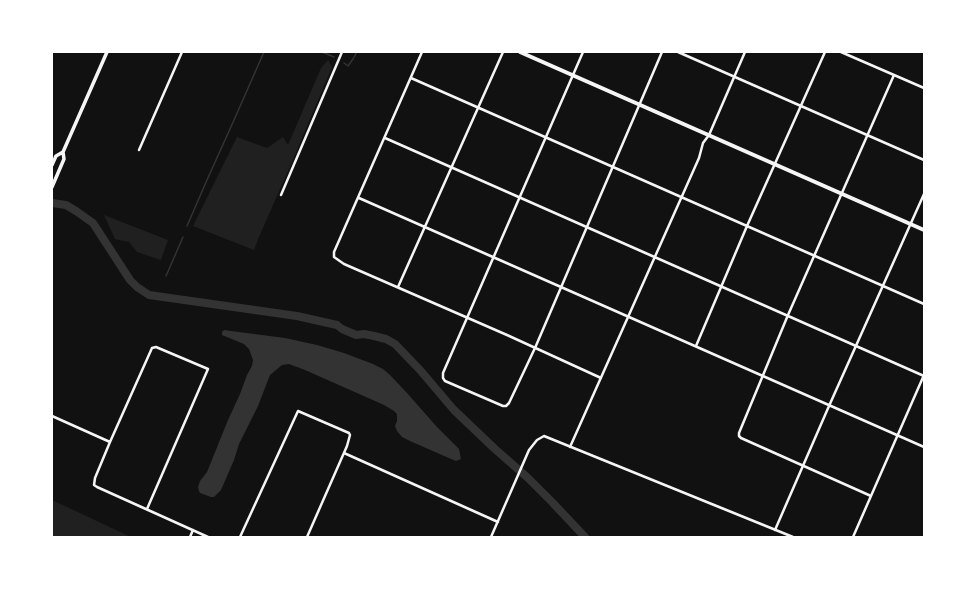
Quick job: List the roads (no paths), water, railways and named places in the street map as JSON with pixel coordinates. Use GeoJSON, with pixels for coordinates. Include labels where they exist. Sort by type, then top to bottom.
{"type":"FeatureCollection","features":[{"type":"Feature","properties":{"kind":"main road"},"geometry":{"type":"LineString","coordinates":[[52,187],[64,159],[63,152],[107,52]]}},
{"type":"Feature","properties":{"kind":"main road"},"geometry":{"type":"LineString","coordinates":[[520,52],[924,230]]}},
{"type":"Feature","properties":{"kind":"main road"},"geometry":{"type":"LineString","coordinates":[[52,165],[56,156],[63,152]]}},
{"type":"Feature","properties":{"kind":"street"},"geometry":{"type":"LineString","coordinates":[[139,150],[182,52]]}},
{"type":"Feature","properties":{"kind":"street"},"geometry":{"type":"LineString","coordinates":[[280,195],[342,52]]}},
{"type":"Feature","properties":{"kind":"street"},"geometry":{"type":"LineString","coordinates":[[422,52],[334,252],[334,256],[344,264],[467,317],[601,378]]}},
{"type":"Feature","properties":{"kind":"street"},"geometry":{"type":"LineString","coordinates":[[398,287],[503,52]]}},
{"type":"Feature","properties":{"kind":"street"},"geometry":{"type":"LineString","coordinates":[[583,52],[443,373],[445,381],[503,406],[506,406],[509,403],[535,348],[662,52]]}},
{"type":"Feature","properties":{"kind":"street"},"geometry":{"type":"LineString","coordinates":[[678,52],[924,160]]}},
{"type":"Feature","properties":{"kind":"street"},"geometry":{"type":"LineString","coordinates":[[570,447],[699,158],[703,143],[709,135],[745,52]]}},
{"type":"Feature","properties":{"kind":"street"},"geometry":{"type":"LineString","coordinates":[[696,346],[747,226],[825,52]]}},
{"type":"Feature","properties":{"kind":"street"},"geometry":{"type":"LineString","coordinates":[[841,52],[924,88]]}},
{"type":"Feature","properties":{"kind":"street"},"geometry":{"type":"LineString","coordinates":[[871,496],[741,438],[739,433],[788,315],[894,74]]}},
{"type":"Feature","properties":{"kind":"street"},"geometry":{"type":"LineString","coordinates":[[411,78],[924,304]]}},
{"type":"Feature","properties":{"kind":"street"},"geometry":{"type":"LineString","coordinates":[[385,138],[924,375],[853,537]]}},
{"type":"Feature","properties":{"kind":"street"},"geometry":{"type":"LineString","coordinates":[[774,530],[924,194]]}},
{"type":"Feature","properties":{"kind":"street"},"geometry":{"type":"LineString","coordinates":[[359,198],[924,447]]}},
{"type":"Feature","properties":{"kind":"street"},"geometry":{"type":"LineString","coordinates":[[147,509],[208,369],[156,347],[152,348],[110,442],[95,478],[94,485],[97,488],[208,537]]}},
{"type":"Feature","properties":{"kind":"street"},"geometry":{"type":"LineString","coordinates":[[240,537],[298,411],[349,433],[350,435],[344,453],[307,537]]}},
{"type":"Feature","properties":{"kind":"street"},"geometry":{"type":"LineString","coordinates":[[52,416],[110,442]]}},
{"type":"Feature","properties":{"kind":"street"},"geometry":{"type":"LineString","coordinates":[[491,537],[530,450],[537,440],[544,436],[791,537]]}},
{"type":"Feature","properties":{"kind":"street"},"geometry":{"type":"LineString","coordinates":[[344,453],[498,522]]}},
{"type":"Feature","properties":{"kind":"street"},"geometry":{"type":"LineString","coordinates":[[190,537],[193,530]]}},
{"type":"Feature","properties":{"kind":"waterway"},"geometry":{"type":"LineString","coordinates":[[187,226],[264,52]]}},
{"type":"Feature","properties":{"kind":"waterway"},"geometry":{"type":"LineString","coordinates":[[322,52],[334,57]]}},
{"type":"Feature","properties":{"kind":"waterway"},"geometry":{"type":"LineString","coordinates":[[344,63],[348,66],[357,52]]}},
{"type":"Feature","properties":{"kind":"waterway"},"geometry":{"type":"LineString","coordinates":[[52,203],[66,205],[93,223],[130,280],[149,295],[297,316],[337,325],[342,329],[356,335],[364,334],[374,336],[386,339],[395,344],[420,370],[454,410],[528,478],[585,537]]}},
{"type":"Feature","properties":{"kind":"waterway"},"geometry":{"type":"LineString","coordinates":[[166,276],[183,237]]}}]}
